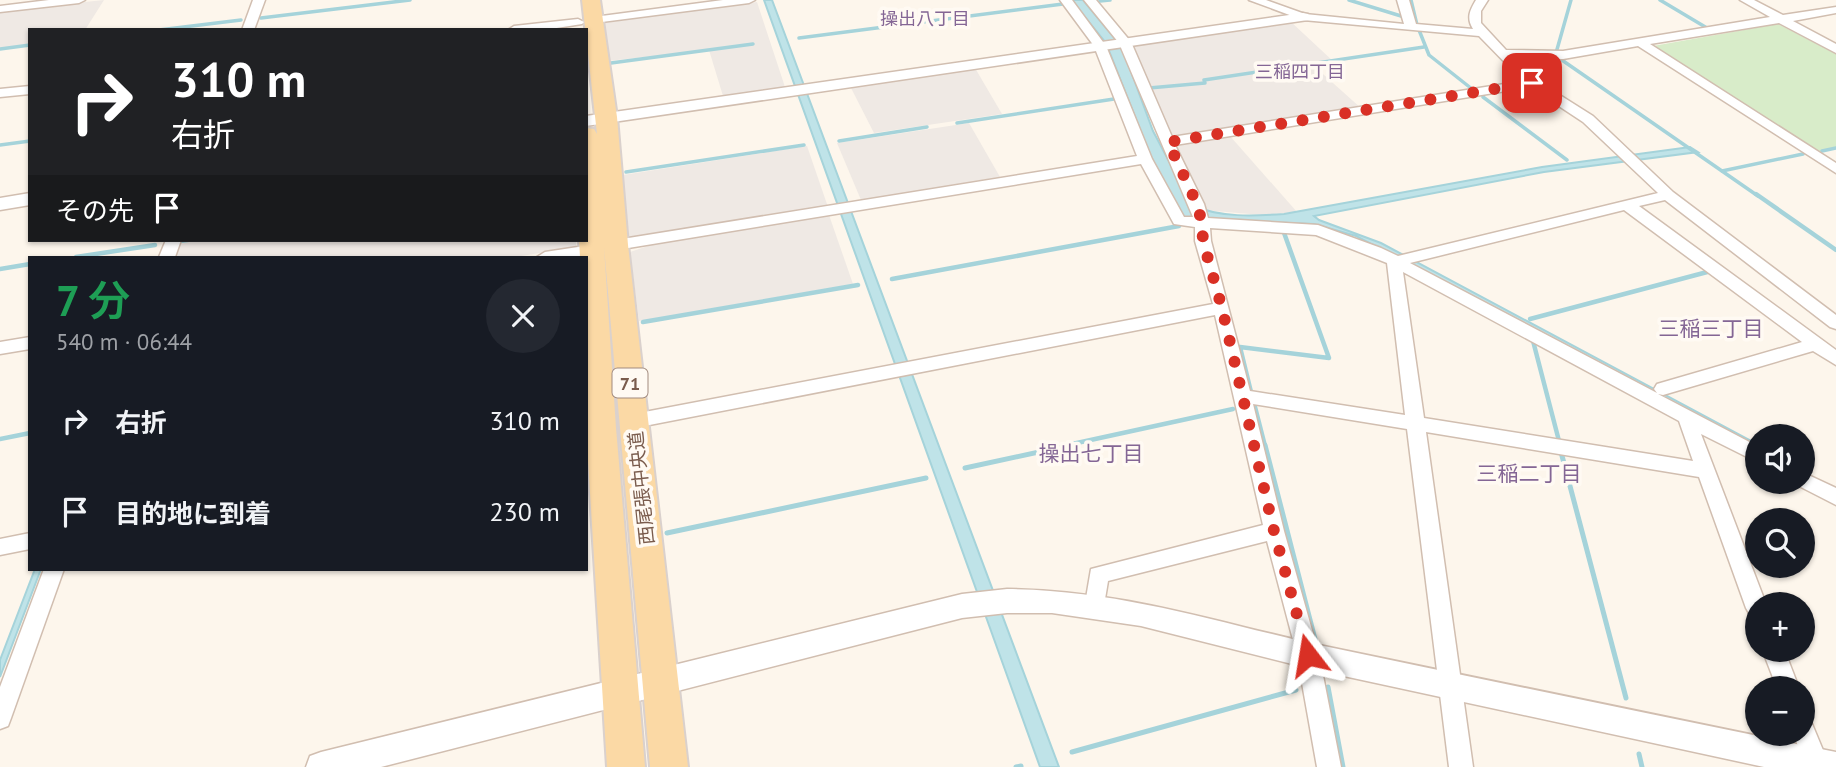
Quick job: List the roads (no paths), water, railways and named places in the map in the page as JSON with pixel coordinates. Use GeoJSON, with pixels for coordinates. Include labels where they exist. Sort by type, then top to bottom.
{"type":"FeatureCollection","features":[{"type":"Feature","properties":{"kind":"main road","name":"西尾張中央道"},"geometry":{"type":"LineString","coordinates":[[588,69],[604,247],[634,421],[669,767]]}},
{"type":"Feature","properties":{"kind":"main road","name":"西尾張中央道"},"geometry":{"type":"LineString","coordinates":[[604,247],[594,429],[626,767]]}},
{"type":"Feature","properties":{"kind":"street"},"geometry":{"type":"LineString","coordinates":[[0,9],[79,0]]}},
{"type":"Feature","properties":{"kind":"street"},"geometry":{"type":"LineString","coordinates":[[249,28],[259,0]]}},
{"type":"Feature","properties":{"kind":"street"},"geometry":{"type":"LineString","coordinates":[[523,28],[583,14],[749,0]]}},
{"type":"Feature","properties":{"kind":"street"},"geometry":{"type":"LineString","coordinates":[[1066,0],[1101,46],[1145,159],[1179,221],[1318,230],[1376,251],[1400,261],[1745,449]]}},
{"type":"Feature","properties":{"kind":"street"},"geometry":{"type":"LineString","coordinates":[[1090,0],[1122,43],[1197,204],[1203,241],[1222,308],[1274,531],[1308,655],[1329,767]]}},
{"type":"Feature","properties":{"kind":"street"},"geometry":{"type":"LineString","coordinates":[[1255,0],[1303,17]]}},
{"type":"Feature","properties":{"kind":"street"},"geometry":{"type":"LineString","coordinates":[[1403,0],[1411,27]]}},
{"type":"Feature","properties":{"kind":"street"},"geometry":{"type":"LineString","coordinates":[[1482,0],[1475,11],[1475,23],[1532,83],[1588,118],[1668,195],[1836,323]]}},
{"type":"Feature","properties":{"kind":"street"},"geometry":{"type":"LineString","coordinates":[[1746,0],[1836,49]]}},
{"type":"Feature","properties":{"kind":"street"},"geometry":{"type":"LineString","coordinates":[[1502,54],[1563,55],[1836,10]]}},
{"type":"Feature","properties":{"kind":"street"},"geometry":{"type":"LineString","coordinates":[[593,124],[786,90],[1303,17],[1482,33]]}},
{"type":"Feature","properties":{"kind":"street"},"geometry":{"type":"LineString","coordinates":[[1642,44],[1836,169]]}},
{"type":"Feature","properties":{"kind":"street"},"geometry":{"type":"LineString","coordinates":[[1168,142],[1532,83]]}},
{"type":"Feature","properties":{"kind":"street"},"geometry":{"type":"LineString","coordinates":[[0,93],[28,90]]}},
{"type":"Feature","properties":{"kind":"street"},"geometry":{"type":"LineString","coordinates":[[551,256],[1145,159]]}},
{"type":"Feature","properties":{"kind":"street"},"geometry":{"type":"LineString","coordinates":[[1400,261],[1668,195]]}},
{"type":"Feature","properties":{"kind":"street"},"geometry":{"type":"LineString","coordinates":[[0,204],[28,199]]}},
{"type":"Feature","properties":{"kind":"street"},"geometry":{"type":"LineString","coordinates":[[1626,204],[1836,359]]}},
{"type":"Feature","properties":{"kind":"street"},"geometry":{"type":"LineString","coordinates":[[1400,261],[1415,423],[1448,686],[1461,767]]}},
{"type":"Feature","properties":{"kind":"street"},"geometry":{"type":"LineString","coordinates":[[634,421],[1222,308]]}},
{"type":"Feature","properties":{"kind":"street"},"geometry":{"type":"LineString","coordinates":[[0,348],[28,343]]}},
{"type":"Feature","properties":{"kind":"street"},"geometry":{"type":"LineString","coordinates":[[1663,389],[1816,344]]}},
{"type":"Feature","properties":{"kind":"street"},"geometry":{"type":"LineString","coordinates":[[1242,396],[1704,470]]}},
{"type":"Feature","properties":{"kind":"street"},"geometry":{"type":"LineString","coordinates":[[1686,417],[1751,592]]}},
{"type":"Feature","properties":{"kind":"street"},"geometry":{"type":"LineString","coordinates":[[1815,486],[1836,497]]}},
{"type":"Feature","properties":{"kind":"street"},"geometry":{"type":"LineString","coordinates":[[1096,604],[1098,575],[1274,531]]}},
{"type":"Feature","properties":{"kind":"street"},"geometry":{"type":"LineString","coordinates":[[0,547],[28,541]]}},
{"type":"Feature","properties":{"kind":"street"},"geometry":{"type":"LineString","coordinates":[[0,718],[53,571]]}},
{"type":"Feature","properties":{"kind":"street"},"geometry":{"type":"LineString","coordinates":[[321,767],[962,606],[1001,599],[1096,604],[1308,655],[1823,765]]}},
{"type":"Feature","properties":{"kind":"street"},"geometry":{"type":"LineString","coordinates":[[1812,746],[1823,765]]}},
{"type":"Feature","properties":{"kind":"water"},"geometry":{"type":"Polygon","coordinates":[[[764,0],[772,0],[1059,767],[1040,767],[764,0]]]}},
{"type":"Feature","properties":{"kind":"water"},"geometry":{"type":"Polygon","coordinates":[[[1071,0],[1083,0],[1122,47],[1153,131],[1192,205],[1225,214],[1284,214],[1542,167],[1690,147],[1698,152],[1544,172],[1314,216],[1381,243],[1745,438],[1745,441],[1356,236],[1314,224],[1183,219],[1154,165],[1106,43],[1071,0]]]}},
{"type":"Feature","properties":{"kind":"water"},"geometry":{"type":"Polygon","coordinates":[[[34,571],[40,571],[0,677],[0,660],[34,571]]]}},
{"type":"Feature","properties":{"kind":"waterway"},"geometry":{"type":"LineString","coordinates":[[261,18],[410,0]]}},
{"type":"Feature","properties":{"kind":"waterway"},"geometry":{"type":"LineString","coordinates":[[1100,1],[1110,0]]}},
{"type":"Feature","properties":{"kind":"waterway"},"geometry":{"type":"LineString","coordinates":[[1349,0],[1401,16]]}},
{"type":"Feature","properties":{"kind":"waterway"},"geometry":{"type":"LineString","coordinates":[[1411,0],[1417,25]]}},
{"type":"Feature","properties":{"kind":"waterway"},"geometry":{"type":"LineString","coordinates":[[1556,53],[1571,0]]}},
{"type":"Feature","properties":{"kind":"waterway"},"geometry":{"type":"LineString","coordinates":[[1660,0],[1707,28]]}},
{"type":"Feature","properties":{"kind":"waterway"},"geometry":{"type":"LineString","coordinates":[[799,38],[1063,4]]}},
{"type":"Feature","properties":{"kind":"waterway"},"geometry":{"type":"LineString","coordinates":[[175,28],[241,20]]}},
{"type":"Feature","properties":{"kind":"waterway"},"geometry":{"type":"LineString","coordinates":[[1419,30],[1429,55],[1472,89]]}},
{"type":"Feature","properties":{"kind":"waterway"},"geometry":{"type":"LineString","coordinates":[[611,63],[753,44]]}},
{"type":"Feature","properties":{"kind":"waterway"},"geometry":{"type":"LineString","coordinates":[[0,49],[28,45]]}},
{"type":"Feature","properties":{"kind":"waterway"},"geometry":{"type":"LineString","coordinates":[[1149,88],[1205,83],[1204,80],[1424,47]]}},
{"type":"Feature","properties":{"kind":"waterway"},"geometry":{"type":"LineString","coordinates":[[1559,58],[1758,196]]}},
{"type":"Feature","properties":{"kind":"waterway"},"geometry":{"type":"LineString","coordinates":[[1483,97],[1567,160]]}},
{"type":"Feature","properties":{"kind":"waterway"},"geometry":{"type":"LineString","coordinates":[[957,123],[1114,99]]}},
{"type":"Feature","properties":{"kind":"waterway"},"geometry":{"type":"LineString","coordinates":[[839,141],[927,127]]}},
{"type":"Feature","properties":{"kind":"waterway"},"geometry":{"type":"LineString","coordinates":[[0,145],[28,141]]}},
{"type":"Feature","properties":{"kind":"waterway"},"geometry":{"type":"LineString","coordinates":[[626,172],[804,145]]}},
{"type":"Feature","properties":{"kind":"waterway"},"geometry":{"type":"LineString","coordinates":[[1822,151],[1836,148]]}},
{"type":"Feature","properties":{"kind":"waterway"},"geometry":{"type":"LineString","coordinates":[[1722,171],[1803,154]]}},
{"type":"Feature","properties":{"kind":"waterway"},"geometry":{"type":"LineString","coordinates":[[1756,194],[1836,250]]}},
{"type":"Feature","properties":{"kind":"waterway"},"geometry":{"type":"LineString","coordinates":[[892,279],[1179,226]]}},
{"type":"Feature","properties":{"kind":"waterway"},"geometry":{"type":"LineString","coordinates":[[1251,392],[1240,347],[1329,358],[1283,230]]}},
{"type":"Feature","properties":{"kind":"waterway"},"geometry":{"type":"LineString","coordinates":[[83,256],[155,245]]}},
{"type":"Feature","properties":{"kind":"waterway"},"geometry":{"type":"LineString","coordinates":[[0,269],[28,264]]}},
{"type":"Feature","properties":{"kind":"waterway"},"geometry":{"type":"LineString","coordinates":[[1530,319],[1711,271]]}},
{"type":"Feature","properties":{"kind":"waterway"},"geometry":{"type":"LineString","coordinates":[[643,322],[858,285]]}},
{"type":"Feature","properties":{"kind":"waterway"},"geometry":{"type":"LineString","coordinates":[[1532,337],[1559,441]]}},
{"type":"Feature","properties":{"kind":"waterway"},"geometry":{"type":"LineString","coordinates":[[1254,403],[1265,446]]}},
{"type":"Feature","properties":{"kind":"waterway"},"geometry":{"type":"LineString","coordinates":[[1063,446],[1233,409]]}},
{"type":"Feature","properties":{"kind":"waterway"},"geometry":{"type":"LineString","coordinates":[[0,439],[28,433]]}},
{"type":"Feature","properties":{"kind":"waterway"},"geometry":{"type":"LineString","coordinates":[[965,468],[1071,445]]}},
{"type":"Feature","properties":{"kind":"waterway"},"geometry":{"type":"LineString","coordinates":[[1265,445],[1316,643]]}},
{"type":"Feature","properties":{"kind":"waterway"},"geometry":{"type":"LineString","coordinates":[[1561,452],[1626,698]]}},
{"type":"Feature","properties":{"kind":"waterway"},"geometry":{"type":"LineString","coordinates":[[667,533],[926,478]]}},
{"type":"Feature","properties":{"kind":"waterway"},"geometry":{"type":"LineString","coordinates":[[1328,687],[1343,767]]}},
{"type":"Feature","properties":{"kind":"waterway"},"geometry":{"type":"LineString","coordinates":[[1072,752],[1296,690]]}},
{"type":"Feature","properties":{"kind":"waterway"},"geometry":{"type":"LineString","coordinates":[[1639,754],[1642,767]]}},
{"type":"Feature","properties":{"kind":"waterway"},"geometry":{"type":"LineString","coordinates":[[1016,767],[1021,766]]}},
{"type":"Feature","properties":{"kind":"district","name":"操出八丁目"},"geometry":{"type":"Point","coordinates":[925,18]}},
{"type":"Feature","properties":{"kind":"district","name":"三稲四丁目"},"geometry":{"type":"Point","coordinates":[1300,71]}},
{"type":"Feature","properties":{"kind":"district","name":"三稲三丁目"},"geometry":{"type":"Point","coordinates":[1711,328]}},
{"type":"Feature","properties":{"kind":"district","name":"操出七丁目"},"geometry":{"type":"Point","coordinates":[1091,453]}},
{"type":"Feature","properties":{"kind":"district","name":"三稲二丁目"},"geometry":{"type":"Point","coordinates":[1529,473]}}]}
